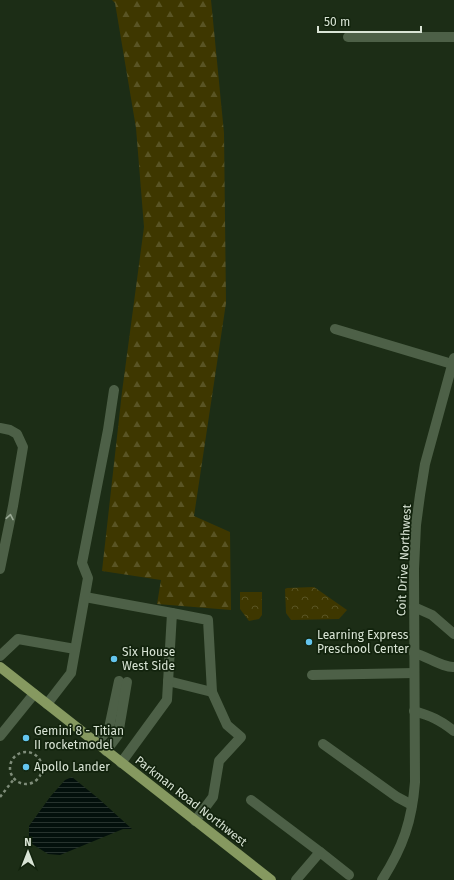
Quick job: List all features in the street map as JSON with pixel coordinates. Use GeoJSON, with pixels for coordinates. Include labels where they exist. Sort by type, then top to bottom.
{"type":"FeatureCollection","features":[{"type":"Feature","properties":{"kind":"main road","name":"Parkman Road Northwest"},"geometry":{"type":"LineString","coordinates":[[0,667],[271,880]]}},
{"type":"Feature","properties":{"kind":"street"},"geometry":{"type":"LineString","coordinates":[[348,37],[454,37]]}},
{"type":"Feature","properties":{"kind":"street"},"geometry":{"type":"LineString","coordinates":[[335,329],[453,361]]}},
{"type":"Feature","properties":{"kind":"street","name":"Coit Drive Northwest"},"geometry":{"type":"LineString","coordinates":[[382,880],[393,863],[404,838],[412,812],[415,782],[414,569],[416,525],[426,464],[453,361]]}},
{"type":"Feature","properties":{"kind":"street"},"geometry":{"type":"LineString","coordinates":[[47,704],[70,673],[88,578],[82,564],[114,390]]}},
{"type":"Feature","properties":{"kind":"street"},"geometry":{"type":"LineString","coordinates":[[0,428],[10,430],[17,434],[23,447],[0,569]]}},
{"type":"Feature","properties":{"kind":"street"},"geometry":{"type":"LineString","coordinates":[[85,597],[208,620],[212,692],[228,725],[241,737],[219,761],[213,797],[195,820]]}},
{"type":"Feature","properties":{"kind":"street"},"geometry":{"type":"LineString","coordinates":[[414,607],[432,615],[454,634]]}},
{"type":"Feature","properties":{"kind":"street"},"geometry":{"type":"LineString","coordinates":[[121,763],[168,700],[172,613]]}},
{"type":"Feature","properties":{"kind":"street"},"geometry":{"type":"LineString","coordinates":[[0,656],[18,639],[75,649]]}},
{"type":"Feature","properties":{"kind":"street"},"geometry":{"type":"LineString","coordinates":[[414,653],[445,666],[454,667]]}},
{"type":"Feature","properties":{"kind":"street"},"geometry":{"type":"LineString","coordinates":[[312,675],[414,673]]}},
{"type":"Feature","properties":{"kind":"street"},"geometry":{"type":"LineString","coordinates":[[97,743],[109,728],[120,697],[123,682]]}},
{"type":"Feature","properties":{"kind":"street"},"geometry":{"type":"LineString","coordinates":[[168,682],[212,692]]}},
{"type":"Feature","properties":{"kind":"street"},"geometry":{"type":"LineString","coordinates":[[0,736],[34,694]]}},
{"type":"Feature","properties":{"kind":"street"},"geometry":{"type":"LineString","coordinates":[[106,751],[118,735],[120,697]]}},
{"type":"Feature","properties":{"kind":"street"},"geometry":{"type":"LineString","coordinates":[[414,711],[434,717],[454,730]]}},
{"type":"Feature","properties":{"kind":"street"},"geometry":{"type":"LineString","coordinates":[[323,744],[397,797],[412,805]]}},
{"type":"Feature","properties":{"kind":"street"},"geometry":{"type":"LineString","coordinates":[[251,800],[349,875]]}},
{"type":"Feature","properties":{"kind":"street"},"geometry":{"type":"LineString","coordinates":[[296,880],[320,852]]}},
{"type":"Feature","properties":{"kind":"path"},"geometry":{"type":"LineString","coordinates":[[28,752],[39,759],[42,766],[42,772],[36,781],[24,784],[14,779],[11,775],[10,767],[12,760],[16,756],[28,752]]}},
{"type":"Feature","properties":{"kind":"path"},"geometry":{"type":"LineString","coordinates":[[0,798],[14,779]]}},
{"type":"Feature","properties":{"kind":"green space"},"geometry":{"type":"Polygon","coordinates":[[[112,0],[211,0],[224,133],[226,303],[194,516],[230,532],[231,610],[157,604],[161,580],[102,571],[122,392],[144,227],[136,128],[115,3],[112,0]]]}},
{"type":"Feature","properties":{"kind":"green space"},"geometry":{"type":"Polygon","coordinates":[[[314,587],[347,610],[339,619],[291,620],[286,613],[285,589],[314,587]]]}},
{"type":"Feature","properties":{"kind":"green space"},"geometry":{"type":"Polygon","coordinates":[[[240,592],[262,592],[262,615],[259,619],[249,621],[240,609],[240,592]]]}},
{"type":"Feature","properties":{"kind":"shaded area"},"geometry":{"type":"Polygon","coordinates":[[[72,777],[132,829],[123,829],[60,855],[48,854],[29,842],[29,826],[50,797],[65,780],[72,777]]]}},
{"type":"Feature","properties":{"kind":"place","name":"Learning Express Preschool Center"},"geometry":{"type":"Point","coordinates":[309,642]}},
{"type":"Feature","properties":{"kind":"place","name":"Six House West Side"},"geometry":{"type":"Point","coordinates":[114,659]}},
{"type":"Feature","properties":{"kind":"place","name":"Gemini 8 - Titian II rocketmodel"},"geometry":{"type":"Point","coordinates":[26,738]}},
{"type":"Feature","properties":{"kind":"place","name":"Apollo Lander"},"geometry":{"type":"Point","coordinates":[26,767]}}]}
